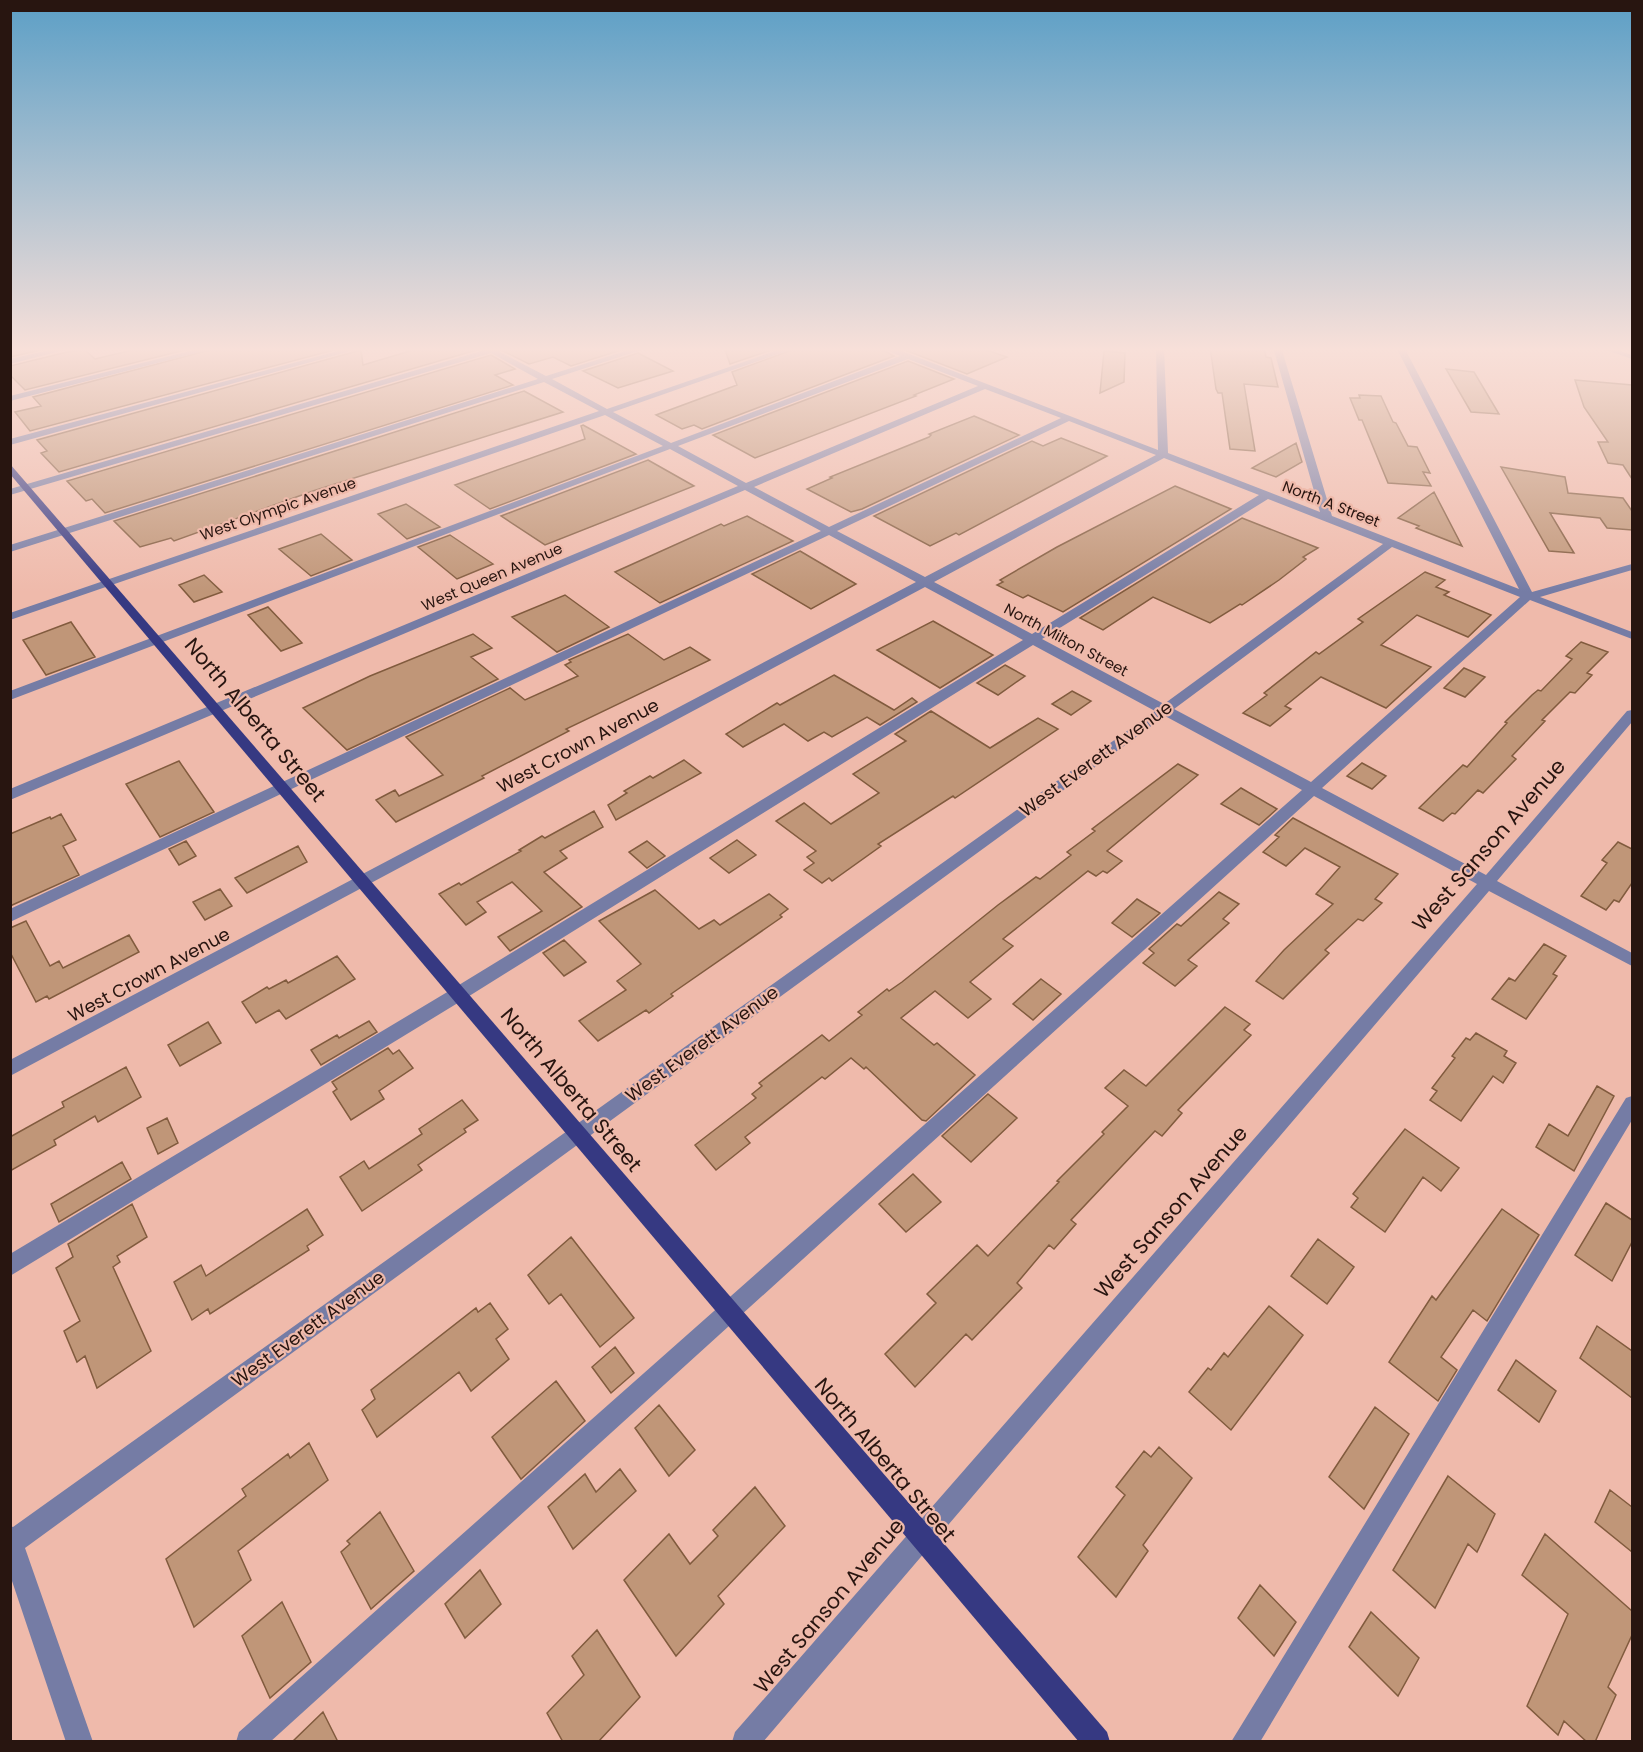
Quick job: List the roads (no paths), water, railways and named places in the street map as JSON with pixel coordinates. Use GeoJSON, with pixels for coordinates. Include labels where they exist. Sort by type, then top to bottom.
{"type":"FeatureCollection","features":[{"type":"Feature","properties":{"kind":"main road","name":"North Alberta Street"},"geometry":{"type":"LineString","coordinates":[[10,467],[19,489],[65,531],[1097,1742]]}},
{"type":"Feature","properties":{"kind":"street"},"geometry":{"type":"LineString","coordinates":[[10,442],[59,429]]}},
{"type":"Feature","properties":{"kind":"street"},"geometry":{"type":"LineString","coordinates":[[19,489],[222,429]]}},
{"type":"Feature","properties":{"kind":"street"},"geometry":{"type":"LineString","coordinates":[[10,549],[388,429]]}},
{"type":"Feature","properties":{"kind":"street","name":"West Olympic Avenue"},"geometry":{"type":"LineString","coordinates":[[10,616],[556,429]]}},
{"type":"Feature","properties":{"kind":"street","name":"North Milton Street"},"geometry":{"type":"LineString","coordinates":[[637,429],[1632,960]]}},
{"type":"Feature","properties":{"kind":"street"},"geometry":{"type":"LineString","coordinates":[[10,696],[716,429]]}},
{"type":"Feature","properties":{"kind":"street","name":"West Queen Avenue"},"geometry":{"type":"LineString","coordinates":[[10,795],[884,429]]}},
{"type":"Feature","properties":{"kind":"street"},"geometry":{"type":"LineString","coordinates":[[10,916],[285,789],[1046,429]]}},
{"type":"Feature","properties":{"kind":"street","name":"North A Street"},"geometry":{"type":"LineString","coordinates":[[1096,429],[1632,636]]}},
{"type":"Feature","properties":{"kind":"street"},"geometry":{"type":"LineString","coordinates":[[1162,429],[1163,455]]}},
{"type":"Feature","properties":{"kind":"street"},"geometry":{"type":"LineString","coordinates":[[1301,429],[1327,518]]}},
{"type":"Feature","properties":{"kind":"street"},"geometry":{"type":"LineString","coordinates":[[1443,429],[1528,596]]}},
{"type":"Feature","properties":{"kind":"street","name":"West Crown Avenue"},"geometry":{"type":"LineString","coordinates":[[10,1069],[1163,455]]}},
{"type":"Feature","properties":{"kind":"street"},"geometry":{"type":"LineString","coordinates":[[10,1266],[460,993],[1267,495]]}},
{"type":"Feature","properties":{"kind":"street","name":"West Everett Avenue"},"geometry":{"type":"LineString","coordinates":[[11,1541],[1165,710],[1391,543]]}},
{"type":"Feature","properties":{"kind":"street"},"geometry":{"type":"LineString","coordinates":[[249,1742],[1528,596],[1567,587],[1632,567]]}},
{"type":"Feature","properties":{"kind":"street","name":"West Sanson Avenue"},"geometry":{"type":"LineString","coordinates":[[745,1742],[920,1536],[1489,882],[1632,714]]}},
{"type":"Feature","properties":{"kind":"street"},"geometry":{"type":"LineString","coordinates":[[1244,1742],[1632,1104]]}},
{"type":"Feature","properties":{"kind":"street"},"geometry":{"type":"LineString","coordinates":[[11,1541],[80,1742]]}}]}
